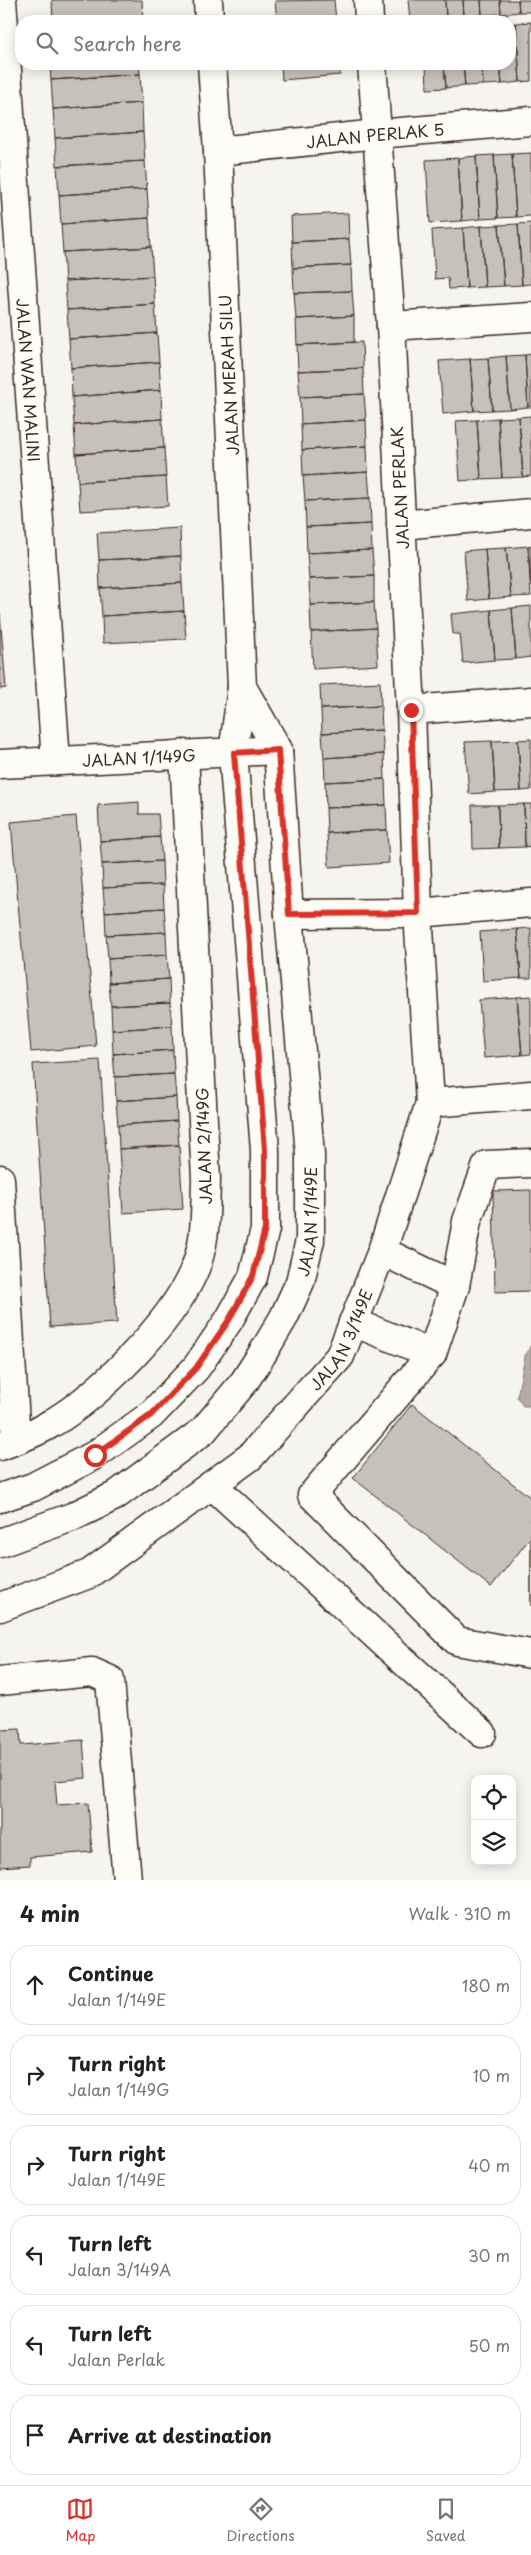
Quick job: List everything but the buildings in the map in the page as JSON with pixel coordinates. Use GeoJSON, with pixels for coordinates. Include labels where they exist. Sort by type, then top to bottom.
{"type":"FeatureCollection","features":[{"type":"Feature","properties":{"kind":"street","name":"JALAN WAN MALINI"},"geometry":{"type":"LineString","coordinates":[[2,0],[56,761]]}},
{"type":"Feature","properties":{"kind":"street"},"geometry":{"type":"LineString","coordinates":[[208,0],[209,15]]}},
{"type":"Feature","properties":{"kind":"street"},"geometry":{"type":"LineString","coordinates":[[368,0],[369,15]]}},
{"type":"Feature","properties":{"kind":"street","name":"JALAN MERAH SILU"},"geometry":{"type":"LineString","coordinates":[[212,70],[218,151],[242,686],[234,753]]}},
{"type":"Feature","properties":{"kind":"street","name":"JALAN PERLAK"},"geometry":{"type":"LineString","coordinates":[[372,70],[391,326],[411,710],[418,913]]}},
{"type":"Feature","properties":{"kind":"street","name":"JALAN PERLAK 5"},"geometry":{"type":"LineString","coordinates":[[218,151],[377,134],[531,121]]}},
{"type":"Feature","properties":{"kind":"street"},"geometry":{"type":"LineString","coordinates":[[391,326],[531,317]]}},
{"type":"Feature","properties":{"kind":"street"},"geometry":{"type":"LineString","coordinates":[[401,525],[531,513]]}},
{"type":"Feature","properties":{"kind":"street","name":"JALAN MERAH SILU"},"geometry":{"type":"LineString","coordinates":[[242,686],[278,750]]}},
{"type":"Feature","properties":{"kind":"street"},"geometry":{"type":"LineString","coordinates":[[411,710],[531,702]]}},
{"type":"Feature","properties":{"kind":"street","name":"JALAN 1/149G"},"geometry":{"type":"LineString","coordinates":[[0,764],[278,750]]}},
{"type":"Feature","properties":{"kind":"street","name":"JALAN 1/149E"},"geometry":{"type":"LineString","coordinates":[[0,1543],[72,1517],[115,1496],[204,1431],[244,1382],[284,1317],[300,1282],[310,1240],[310,1154],[289,914],[278,750]]}},
{"type":"Feature","properties":{"kind":"street"},"geometry":{"type":"LineString","coordinates":[[0,1498],[33,1487],[95,1455],[151,1415],[196,1368],[229,1320],[253,1276],[265,1229],[265,1150],[234,753]]}},
{"type":"Feature","properties":{"kind":"street","name":"JALAN 2/149G"},"geometry":{"type":"LineString","coordinates":[[8,1443],[52,1423],[81,1403],[151,1337],[194,1272],[205,1232],[206,1179],[184,754]]}},
{"type":"Feature","properties":{"kind":"street"},"geometry":{"type":"LineString","coordinates":[[289,914],[418,913],[531,903]]}},
{"type":"Feature","properties":{"kind":"street","name":"JALAN 3/149E"},"geometry":{"type":"LineString","coordinates":[[0,1607],[89,1574],[250,1457],[340,1356],[382,1251],[430,1103],[418,913]]}},
{"type":"Feature","properties":{"kind":"street"},"geometry":{"type":"LineString","coordinates":[[430,1103],[531,1095]]}},
{"type":"Feature","properties":{"kind":"street"},"geometry":{"type":"LineString","coordinates":[[531,1163],[487,1165],[467,1221],[456,1286],[432,1354],[312,1495],[457,1641],[531,1654]]}},
{"type":"Feature","properties":{"kind":"street"},"geometry":{"type":"LineString","coordinates":[[0,1179],[8,1443]]}},
{"type":"Feature","properties":{"kind":"street"},"geometry":{"type":"LineString","coordinates":[[382,1251],[456,1286]]}},
{"type":"Feature","properties":{"kind":"street"},"geometry":{"type":"LineString","coordinates":[[353,1322],[432,1354]]}},
{"type":"Feature","properties":{"kind":"street"},"geometry":{"type":"LineString","coordinates":[[212,1484],[482,1733]]}},
{"type":"Feature","properties":{"kind":"street"},"geometry":{"type":"LineString","coordinates":[[0,1681],[92,1672],[110,1680],[127,1880]]}},
{"type":"Feature","properties":{"kind":"shaded area"},"geometry":{"type":"Polygon","coordinates":[[[531,1345],[531,1406],[523,1406],[517,1397],[525,1356],[531,1345]]]}},
{"type":"Feature","properties":{"kind":"route"},"geometry":{"type":"LineString","coordinates":[[95,1455],[151,1415],[196,1368],[229,1320],[253,1276],[265,1229],[265,1150],[234,753],[278,750],[289,914],[418,913],[411,710]]}}]}
